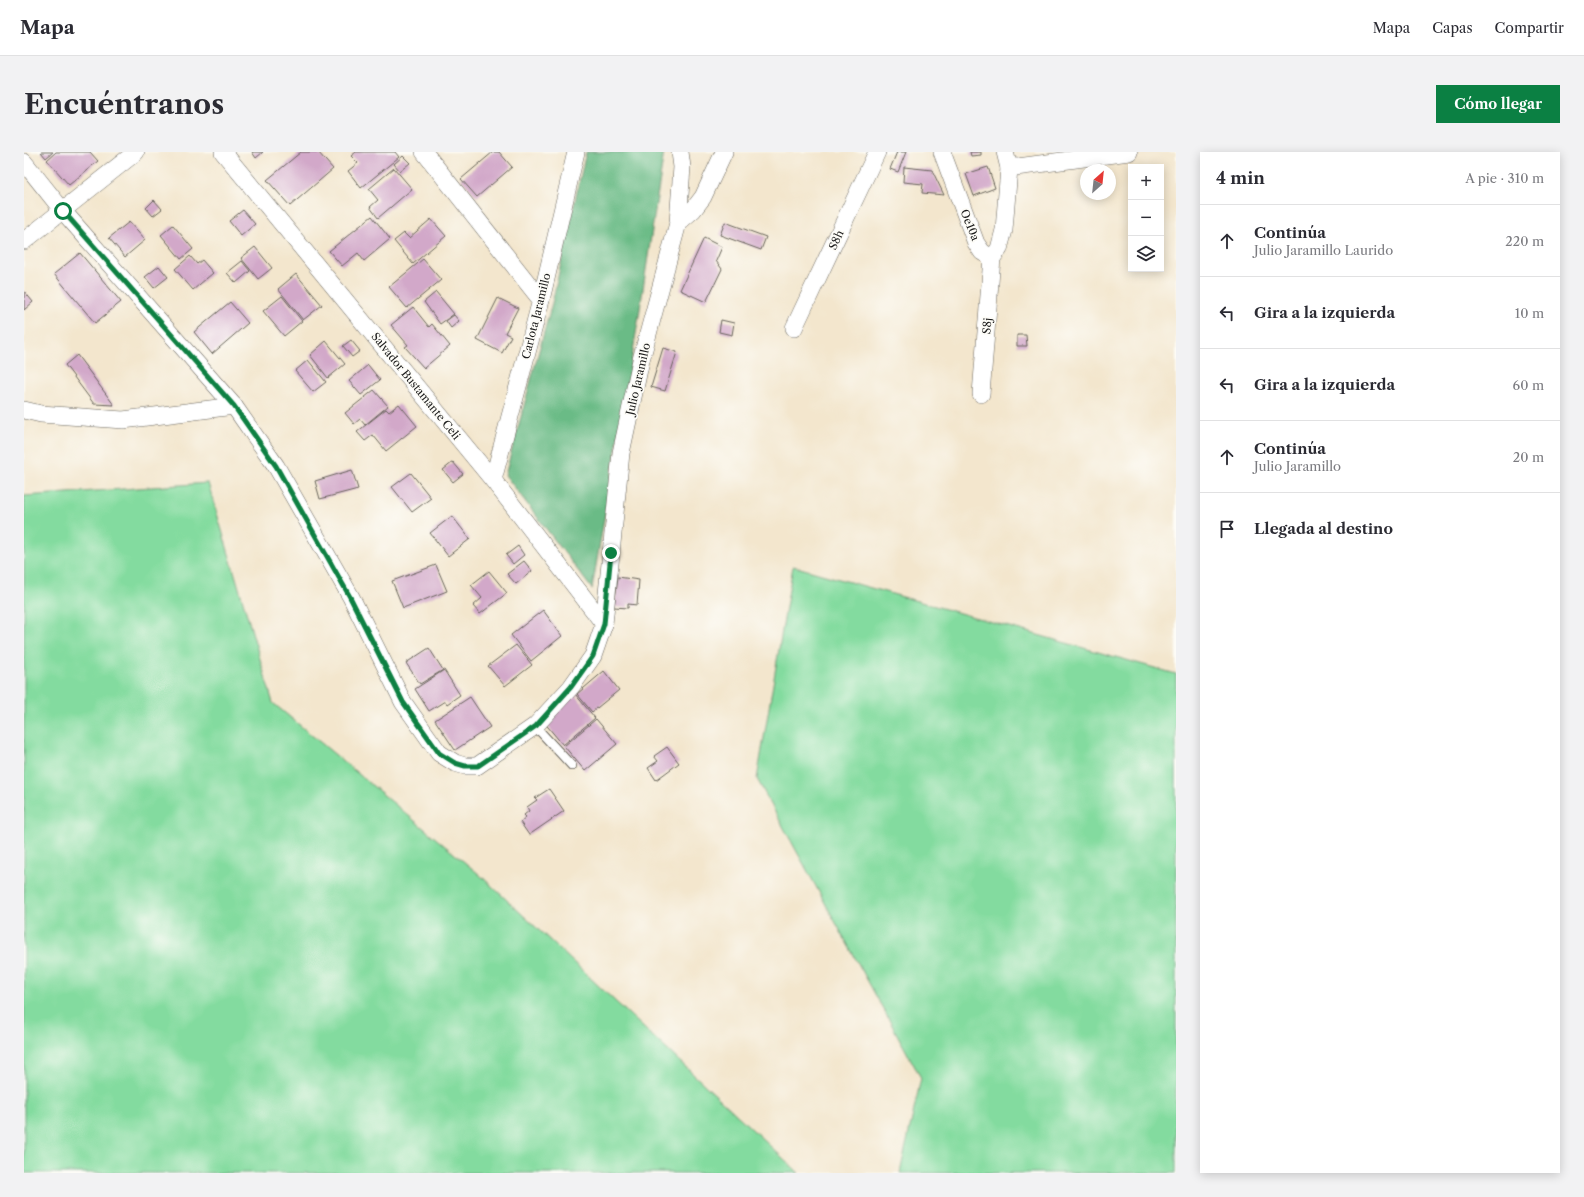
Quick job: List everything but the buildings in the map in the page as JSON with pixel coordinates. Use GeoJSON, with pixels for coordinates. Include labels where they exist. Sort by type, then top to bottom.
{"type":"FeatureCollection","features":[{"type":"Feature","properties":{"kind":"street"},"geometry":{"type":"LineString","coordinates":[[24,241],[136,152]]}},
{"type":"Feature","properties":{"kind":"street","name":"Salvador Bustamante Celi"},"geometry":{"type":"LineString","coordinates":[[223,152],[493,480],[604,624]]}},
{"type":"Feature","properties":{"kind":"street"},"geometry":{"type":"LineString","coordinates":[[424,152],[541,300]]}},
{"type":"Feature","properties":{"kind":"street","name":"Carlota Jaramillo"},"geometry":{"type":"LineString","coordinates":[[493,480],[541,300],[576,152]]}},
{"type":"Feature","properties":{"kind":"street","name":"Julio Jaramillo"},"geometry":{"type":"LineString","coordinates":[[234,406],[276,466],[350,597],[403,702],[439,753],[455,763],[465,766],[478,766],[536,726],[571,687],[593,656],[604,624],[621,453],[641,360],[678,223],[682,167],[680,152]]}},
{"type":"Feature","properties":{"kind":"street"},"geometry":{"type":"LineString","coordinates":[[678,223],[693,210],[703,197],[724,152]]}},
{"type":"Feature","properties":{"kind":"street","name":"S8h"},"geometry":{"type":"LineString","coordinates":[[794,328],[877,152]]}},
{"type":"Feature","properties":{"kind":"street","name":"Oe10a"},"geometry":{"type":"LineString","coordinates":[[942,152],[976,243],[982,252],[992,258]]}},
{"type":"Feature","properties":{"kind":"street"},"geometry":{"type":"LineString","coordinates":[[992,258],[999,249],[1004,230],[1007,160],[1128,152]]}},
{"type":"Feature","properties":{"kind":"street"},"geometry":{"type":"LineString","coordinates":[[24,162],[63,211],[234,406]]}},
{"type":"Feature","properties":{"kind":"street","name":"S8j"},"geometry":{"type":"LineString","coordinates":[[981,394],[992,258]]}},
{"type":"Feature","properties":{"kind":"street"},"geometry":{"type":"LineString","coordinates":[[24,410],[41,414],[123,420],[234,406]]}},
{"type":"Feature","properties":{"kind":"lane"},"geometry":{"type":"LineString","coordinates":[[536,726],[572,766]]}},
{"type":"Feature","properties":{"kind":"green space"},"geometry":{"type":"Polygon","coordinates":[[[586,152],[664,152],[638,322],[592,589],[505,475],[552,303],[586,152]]]}},
{"type":"Feature","properties":{"kind":"green space"},"geometry":{"type":"Polygon","coordinates":[[[208,483],[273,703],[480,875],[799,1173],[24,1173],[24,496],[208,483]]]}},
{"type":"Feature","properties":{"kind":"green space"},"geometry":{"type":"Polygon","coordinates":[[[793,566],[1176,674],[1176,1173],[900,1173],[921,1078],[757,779],[793,566]]]}},
{"type":"Feature","properties":{"kind":"route"},"geometry":{"type":"LineString","coordinates":[[63,211],[234,406],[249,426],[276,466],[350,597],[403,702],[439,753],[455,763],[465,766],[478,766],[536,726],[571,687],[593,656],[604,624],[611,553]]}}]}
